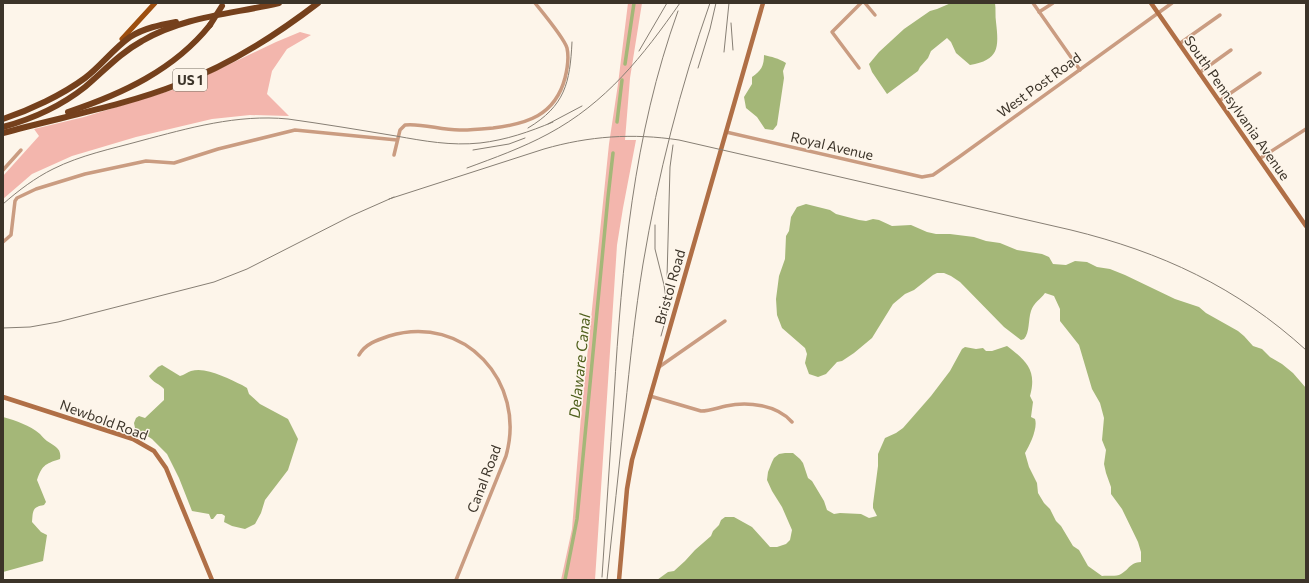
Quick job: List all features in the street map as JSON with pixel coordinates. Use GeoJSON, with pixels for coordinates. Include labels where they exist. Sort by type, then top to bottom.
{"type":"FeatureCollection","features":[{"type":"Feature","properties":{"kind":"highway"},"geometry":{"type":"LineString","coordinates":[[3,119],[37,106],[84,79],[126,40],[137,33],[159,25],[280,3]]}},
{"type":"Feature","properties":{"kind":"highway","name":"US 1"},"geometry":{"type":"LineString","coordinates":[[3,133],[134,99],[179,84],[231,60],[269,38],[318,3]]}},
{"type":"Feature","properties":{"kind":"highway"},"geometry":{"type":"LineString","coordinates":[[46,121],[114,94],[159,71],[190,48],[210,25],[223,4]]}},
{"type":"Feature","properties":{"kind":"highway"},"geometry":{"type":"LineString","coordinates":[[3,127],[32,118],[63,102],[84,87],[126,51],[148,38],[172,26],[205,17]]}},
{"type":"Feature","properties":{"kind":"highway"},"geometry":{"type":"LineString","coordinates":[[66,90],[122,39]]}},
{"type":"Feature","properties":{"kind":"highway"},"geometry":{"type":"LineString","coordinates":[[3,136],[73,118],[134,99]]}},
{"type":"Feature","properties":{"kind":"main road"},"geometry":{"type":"LineString","coordinates":[[122,39],[155,3]]}},
{"type":"Feature","properties":{"kind":"main road","name":"Bristol Road"},"geometry":{"type":"LineString","coordinates":[[619,580],[629,475],[650,396],[763,3]]}},
{"type":"Feature","properties":{"kind":"main road","name":"South Pennsylvania Avenue"},"geometry":{"type":"LineString","coordinates":[[1151,3],[1306,226]]}},
{"type":"Feature","properties":{"kind":"main road","name":"Newbold Road"},"geometry":{"type":"LineString","coordinates":[[3,397],[133,439],[154,451],[166,468],[212,580]]}},
{"type":"Feature","properties":{"kind":"street"},"geometry":{"type":"LineString","coordinates":[[394,155],[400,130],[405,125],[460,130],[510,126],[532,119],[548,107],[556,97],[563,84],[566,71],[567,51],[563,41],[535,3]]}},
{"type":"Feature","properties":{"kind":"street"},"geometry":{"type":"LineString","coordinates":[[859,68],[832,32],[861,3]]}},
{"type":"Feature","properties":{"kind":"street"},"geometry":{"type":"LineString","coordinates":[[865,3],[875,15]]}},
{"type":"Feature","properties":{"kind":"street"},"geometry":{"type":"LineString","coordinates":[[1033,3],[1080,70]]}},
{"type":"Feature","properties":{"kind":"street"},"geometry":{"type":"LineString","coordinates":[[1039,12],[1052,3]]}},
{"type":"Feature","properties":{"kind":"street","name":"West Post Road"},"geometry":{"type":"LineString","coordinates":[[933,175],[1172,3]]}},
{"type":"Feature","properties":{"kind":"street"},"geometry":{"type":"LineString","coordinates":[[1179,44],[1220,15]]}},
{"type":"Feature","properties":{"kind":"street"},"geometry":{"type":"LineString","coordinates":[[1199,73],[1231,50]]}},
{"type":"Feature","properties":{"kind":"street"},"geometry":{"type":"LineString","coordinates":[[1219,102],[1260,73]]}},
{"type":"Feature","properties":{"kind":"street"},"geometry":{"type":"LineString","coordinates":[[1259,159],[1306,129]]}},
{"type":"Feature","properties":{"kind":"street"},"geometry":{"type":"LineString","coordinates":[[3,242],[11,235],[15,201],[17,198],[36,190],[85,174],[146,161],[174,163],[218,149],[295,130],[397,140]]}},
{"type":"Feature","properties":{"kind":"street","name":"Royal Avenue"},"geometry":{"type":"LineString","coordinates":[[726,132],[922,177],[933,175]]}},
{"type":"Feature","properties":{"kind":"street"},"geometry":{"type":"LineString","coordinates":[[3,170],[21,150]]}},
{"type":"Feature","properties":{"kind":"street"},"geometry":{"type":"LineString","coordinates":[[659,367],[725,321]]}},
{"type":"Feature","properties":{"kind":"street","name":"Canal Road"},"geometry":{"type":"LineString","coordinates":[[359,355],[362,349],[368,345],[392,335],[412,332],[435,333],[456,340],[475,352],[489,366],[502,387],[510,412],[511,432],[509,446],[456,580]]}},
{"type":"Feature","properties":{"kind":"street"},"geometry":{"type":"LineString","coordinates":[[650,396],[701,411],[738,404],[768,407],[781,412],[792,422]]}},
{"type":"Feature","properties":{"kind":"shaded area"},"geometry":{"type":"Polygon","coordinates":[[[628,3],[642,3],[630,78],[625,140],[636,140],[617,245],[595,580],[561,580],[572,529],[581,416],[609,144],[628,3]]]}},
{"type":"Feature","properties":{"kind":"shaded area"},"geometry":{"type":"Polygon","coordinates":[[[951,3],[995,3],[997,46],[992,56],[980,63],[970,65],[956,53],[951,42],[947,38],[931,51],[928,58],[918,71],[887,94],[872,72],[869,64],[879,52],[904,29],[930,11],[951,3]]]}},
{"type":"Feature","properties":{"kind":"shaded area"},"geometry":{"type":"Polygon","coordinates":[[[300,32],[311,35],[287,49],[272,71],[267,94],[289,116],[250,115],[212,119],[136,137],[72,156],[32,174],[3,199],[3,176],[39,136],[34,129],[84,117],[182,87],[300,32]]]}},
{"type":"Feature","properties":{"kind":"shaded area"},"geometry":{"type":"Polygon","coordinates":[[[764,55],[786,63],[783,71],[784,78],[777,125],[773,130],[765,129],[757,117],[746,108],[744,97],[752,84],[752,77],[758,73],[761,68],[764,55]]]}},
{"type":"Feature","properties":{"kind":"shaded area"},"geometry":{"type":"Polygon","coordinates":[[[806,204],[859,220],[879,220],[892,226],[911,225],[936,234],[974,237],[1000,243],[1017,250],[1042,254],[1049,257],[1053,264],[1066,265],[1075,261],[1087,262],[1097,267],[1110,269],[1175,299],[1199,307],[1206,313],[1238,331],[1253,346],[1262,349],[1270,357],[1282,364],[1293,373],[1306,388],[1306,580],[657,580],[668,572],[674,571],[685,561],[711,536],[721,520],[725,517],[734,517],[752,527],[770,547],[777,547],[786,544],[790,540],[792,530],[782,507],[767,480],[772,462],[779,454],[793,453],[800,459],[803,463],[808,478],[812,481],[824,501],[827,510],[834,514],[861,514],[869,518],[877,516],[873,508],[873,504],[878,454],[885,438],[903,428],[931,396],[950,371],[962,349],[965,347],[976,349],[983,348],[986,351],[992,351],[1007,346],[1029,367],[1032,380],[1030,396],[1033,402],[1031,417],[1035,419],[1036,423],[1033,436],[1025,453],[1029,467],[1037,483],[1038,493],[1073,546],[1079,550],[1088,566],[1102,576],[1114,576],[1121,574],[1132,565],[1141,562],[1141,552],[1138,542],[1122,509],[1111,494],[1111,487],[1104,464],[1106,450],[1102,440],[1104,418],[1100,403],[1092,389],[1079,345],[1060,321],[1060,309],[1054,296],[1045,293],[1034,305],[1030,314],[1026,336],[1021,340],[1004,327],[960,282],[944,273],[937,273],[914,290],[905,294],[893,304],[872,338],[854,353],[842,361],[837,362],[826,374],[818,377],[809,374],[805,363],[807,354],[805,348],[782,328],[777,315],[776,299],[779,276],[785,259],[786,236],[789,231],[791,217],[797,207],[806,204]]]}},
{"type":"Feature","properties":{"kind":"shaded area"},"geometry":{"type":"Polygon","coordinates":[[[162,365],[180,376],[191,371],[203,370],[224,377],[247,388],[249,394],[260,404],[288,419],[298,439],[288,470],[265,500],[261,513],[255,524],[245,529],[232,526],[224,522],[225,516],[222,514],[217,514],[213,519],[211,519],[209,514],[192,511],[179,478],[167,454],[152,439],[135,428],[134,423],[136,418],[139,416],[145,418],[164,400],[164,389],[149,376],[162,365]]]}},
{"type":"Feature","properties":{"kind":"shaded area"},"geometry":{"type":"Polygon","coordinates":[[[3,417],[32,428],[59,450],[60,459],[50,462],[44,466],[37,480],[46,502],[44,505],[35,508],[32,522],[41,532],[47,535],[43,561],[3,572],[3,417]]]}},
{"type":"Feature","properties":{"kind":"waterway","name":"Delaware Canal"},"geometry":{"type":"LineString","coordinates":[[625,64],[634,3]]}},
{"type":"Feature","properties":{"kind":"waterway","name":"Delaware Canal"},"geometry":{"type":"LineString","coordinates":[[617,122],[622,80]]}},
{"type":"Feature","properties":{"kind":"waterway","name":"Delaware Canal"},"geometry":{"type":"LineString","coordinates":[[565,580],[577,519],[613,153]]}},
{"type":"Feature","properties":{"kind":"railway"},"geometry":{"type":"LineString","coordinates":[[639,51],[667,3]]}},
{"type":"Feature","properties":{"kind":"railway"},"geometry":{"type":"LineString","coordinates":[[467,168],[538,139],[569,122],[588,108],[622,77],[637,60],[680,3]]}},
{"type":"Feature","properties":{"kind":"railway"},"geometry":{"type":"LineString","coordinates":[[607,580],[633,338],[643,264],[671,132],[689,67],[710,3]]}},
{"type":"Feature","properties":{"kind":"railway"},"geometry":{"type":"LineString","coordinates":[[698,68],[716,3]]}},
{"type":"Feature","properties":{"kind":"railway"},"geometry":{"type":"LineString","coordinates":[[724,52],[729,3]]}},
{"type":"Feature","properties":{"kind":"railway"},"geometry":{"type":"LineString","coordinates":[[602,577],[617,347],[632,201],[650,105],[678,11]]}},
{"type":"Feature","properties":{"kind":"railway"},"geometry":{"type":"LineString","coordinates":[[731,23],[733,50]]}},
{"type":"Feature","properties":{"kind":"railway"},"geometry":{"type":"LineString","coordinates":[[528,128],[540,120],[558,102],[567,81],[572,42]]}},
{"type":"Feature","properties":{"kind":"railway"},"geometry":{"type":"LineString","coordinates":[[548,124],[582,106]]}},
{"type":"Feature","properties":{"kind":"railway"},"geometry":{"type":"LineString","coordinates":[[3,204],[40,176],[74,160],[177,131],[232,120],[250,118],[288,119],[427,141],[459,144],[480,143],[508,138],[553,122]]}},
{"type":"Feature","properties":{"kind":"railway"},"geometry":{"type":"LineString","coordinates":[[389,199],[544,149],[578,141],[628,136],[679,140],[1071,230],[1136,249],[1167,261],[1225,290],[1253,308],[1306,350]]}},
{"type":"Feature","properties":{"kind":"railway"},"geometry":{"type":"LineString","coordinates":[[473,150],[509,144],[525,138]]}},
{"type":"Feature","properties":{"kind":"railway"},"geometry":{"type":"LineString","coordinates":[[667,278],[670,167],[673,145]]}},
{"type":"Feature","properties":{"kind":"railway"},"geometry":{"type":"LineString","coordinates":[[3,328],[30,327],[58,322],[214,282],[247,269],[351,216],[394,197]]}},
{"type":"Feature","properties":{"kind":"railway"},"geometry":{"type":"LineString","coordinates":[[655,225],[655,249],[664,285],[667,305],[666,318],[661,336]]}}]}
